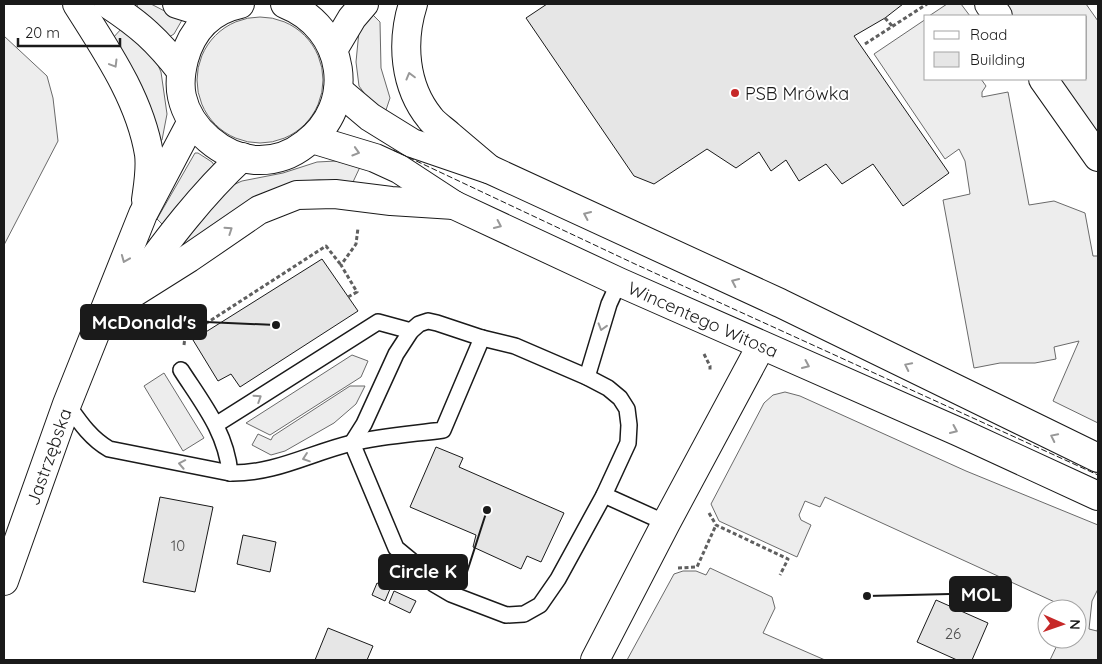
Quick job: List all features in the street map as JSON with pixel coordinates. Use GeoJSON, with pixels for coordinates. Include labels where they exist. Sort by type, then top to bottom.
{"type":"FeatureCollection","features":[{"type":"Feature","properties":{"kind":"main road"},"geometry":{"type":"LineString","coordinates":[[77,4],[119,72],[140,123],[149,155],[149,181],[143,214]]}},
{"type":"Feature","properties":{"kind":"main road"},"geometry":{"type":"LineString","coordinates":[[108,4],[141,26],[155,39],[181,70]]}},
{"type":"Feature","properties":{"kind":"main road"},"geometry":{"type":"LineString","coordinates":[[177,4],[212,15]]}},
{"type":"Feature","properties":{"kind":"main road"},"geometry":{"type":"LineString","coordinates":[[240,4],[212,15],[195,33],[189,43],[181,70],[182,97],[192,121],[206,137],[217,146],[242,157],[259,160],[277,158],[297,150],[312,139],[329,119],[335,105],[338,90],[338,74],[333,50],[318,24],[297,8],[285,4]]}},
{"type":"Feature","properties":{"kind":"main road"},"geometry":{"type":"LineString","coordinates":[[333,50],[352,18],[364,4]]}},
{"type":"Feature","properties":{"kind":"main road"},"geometry":{"type":"LineString","coordinates":[[413,4],[408,20],[406,53],[407,68],[417,98],[431,120],[491,170]]}},
{"type":"Feature","properties":{"kind":"main road"},"geometry":{"type":"LineString","coordinates":[[989,4],[997,15]]}},
{"type":"Feature","properties":{"kind":"main road"},"geometry":{"type":"LineString","coordinates":[[1044,80],[1098,157]]}},
{"type":"Feature","properties":{"kind":"main road"},"geometry":{"type":"LineString","coordinates":[[338,90],[370,117],[412,143],[491,170],[780,303],[1098,458]]}},
{"type":"Feature","properties":{"kind":"main road","name":"Jastrzębska"},"geometry":{"type":"LineString","coordinates":[[4,581],[67,404],[143,214],[192,121]]}},
{"type":"Feature","properties":{"kind":"main road","name":"Wincentego Witosa"},"geometry":{"type":"LineString","coordinates":[[312,139],[399,169],[454,205],[619,282],[959,432],[1098,496]]}},
{"type":"Feature","properties":{"kind":"main road","name":"Jastrzębska"},"geometry":{"type":"LineString","coordinates":[[96,333],[127,296],[178,226],[206,192],[242,157]]}},
{"type":"Feature","properties":{"kind":"main road"},"geometry":{"type":"LineString","coordinates":[[127,296],[189,258],[259,210],[297,195],[335,194],[391,201],[454,205]]}},
{"type":"Feature","properties":{"kind":"main road"},"geometry":{"type":"LineString","coordinates":[[595,660],[761,346]]}},
{"type":"Feature","properties":{"kind":"lane"},"geometry":{"type":"LineString","coordinates":[[587,377],[609,304],[619,282]]}},
{"type":"Feature","properties":{"kind":"lane"},"geometry":{"type":"LineString","coordinates":[[428,321],[515,346],[587,377],[608,388],[620,398],[627,409],[629,425],[628,443],[604,495],[558,579],[540,605],[524,614],[506,615],[451,594],[434,584],[419,567],[396,548],[352,443],[364,424],[396,354],[411,331],[419,324],[428,321]]}},
{"type":"Feature","properties":{"kind":"lane"},"geometry":{"type":"LineString","coordinates":[[217,424],[378,322],[411,331]]}},
{"type":"Feature","properties":{"kind":"lane"},"geometry":{"type":"LineString","coordinates":[[67,404],[89,434],[97,442],[109,449],[230,473],[246,474],[280,467],[352,443],[444,430],[482,338]]}},
{"type":"Feature","properties":{"kind":"lane"},"geometry":{"type":"LineString","coordinates":[[181,370],[217,424],[228,455],[230,473]]}},
{"type":"Feature","properties":{"kind":"lane"},"geometry":{"type":"LineString","coordinates":[[604,495],[666,523]]}},
{"type":"Feature","properties":{"kind":"path"},"geometry":{"type":"LineString","coordinates":[[866,44],[927,4]]}},
{"type":"Feature","properties":{"kind":"path"},"geometry":{"type":"LineString","coordinates":[[885,18],[894,27]]}},
{"type":"Feature","properties":{"kind":"path"},"geometry":{"type":"LineString","coordinates":[[341,265],[356,244],[359,225]]}},
{"type":"Feature","properties":{"kind":"path"},"geometry":{"type":"LineString","coordinates":[[181,370],[185,337],[326,246],[341,265],[357,292],[348,297]]}},
{"type":"Feature","properties":{"kind":"path"},"geometry":{"type":"LineString","coordinates":[[702,350],[710,366],[710,374]]}},
{"type":"Feature","properties":{"kind":"path"},"geometry":{"type":"LineString","coordinates":[[707,508],[716,525],[788,558],[780,574]]}},
{"type":"Feature","properties":{"kind":"shaded area"},"geometry":{"type":"Polygon","coordinates":[[[138,4],[151,4],[182,20],[174,34],[169,37],[163,29],[136,8],[138,4]]]}},
{"type":"Feature","properties":{"kind":"shaded area"},"geometry":{"type":"Polygon","coordinates":[[[947,4],[961,4],[969,15],[930,15],[947,4]]]}},
{"type":"Feature","properties":{"kind":"shaded area"},"geometry":{"type":"Polygon","coordinates":[[[992,4],[1086,4],[1098,21],[1098,158],[1044,80],[1087,80],[1087,15],[999,15],[992,4]]]}},
{"type":"Feature","properties":{"kind":"shaded area"},"geometry":{"type":"Polygon","coordinates":[[[372,14],[380,22],[381,68],[390,98],[385,113],[367,97],[359,86],[356,62],[359,31],[372,14]]]}},
{"type":"Feature","properties":{"kind":"shaded area"},"geometry":{"type":"Polygon","coordinates":[[[260,17],[284,22],[305,35],[318,56],[323,80],[318,104],[305,125],[284,138],[260,143],[236,138],[215,125],[202,104],[197,80],[202,56],[215,35],[236,22],[260,17]]]}},
{"type":"Feature","properties":{"kind":"shaded area"},"geometry":{"type":"Polygon","coordinates":[[[924,20],[924,80],[982,80],[986,86],[982,92],[982,97],[1008,92],[1029,205],[1054,201],[1085,213],[1093,256],[1098,256],[1098,423],[1053,401],[1079,341],[1054,347],[1056,359],[1035,363],[1000,363],[974,368],[943,200],[970,194],[965,161],[959,149],[945,159],[874,54],[924,20]]]}},
{"type":"Feature","properties":{"kind":"shaded area"},"geometry":{"type":"Polygon","coordinates":[[[122,28],[133,35],[157,63],[161,72],[167,114],[162,140],[158,141],[112,39],[122,28]]]}},
{"type":"Feature","properties":{"kind":"shaded area"},"geometry":{"type":"Polygon","coordinates":[[[4,36],[47,76],[53,98],[58,141],[4,245],[4,36]]]}},
{"type":"Feature","properties":{"kind":"shaded area"},"geometry":{"type":"Polygon","coordinates":[[[195,153],[212,162],[214,168],[166,223],[162,224],[157,219],[195,153]]]}},
{"type":"Feature","properties":{"kind":"shaded area"},"geometry":{"type":"Polygon","coordinates":[[[336,161],[360,167],[353,182],[301,181],[229,215],[185,246],[180,244],[214,201],[233,185],[242,181],[283,173],[317,162],[336,161]]]}},
{"type":"Feature","properties":{"kind":"shaded area"},"geometry":{"type":"Polygon","coordinates":[[[352,355],[368,361],[361,377],[270,435],[246,423],[352,355]]]}},
{"type":"Feature","properties":{"kind":"shaded area"},"geometry":{"type":"Polygon","coordinates":[[[164,373],[204,438],[183,451],[144,386],[164,373]]]}},
{"type":"Feature","properties":{"kind":"shaded area"},"geometry":{"type":"Polygon","coordinates":[[[350,386],[365,386],[356,404],[334,423],[285,451],[271,455],[252,445],[258,434],[271,440],[273,436],[350,386]]]}},
{"type":"Feature","properties":{"kind":"shaded area"},"geometry":{"type":"Polygon","coordinates":[[[785,392],[800,396],[966,471],[1098,525],[1098,589],[1092,601],[1089,629],[1097,631],[1098,627],[1098,660],[1050,660],[1055,649],[1087,649],[1087,599],[1048,599],[825,497],[820,507],[805,501],[799,515],[801,520],[811,525],[797,557],[719,521],[711,504],[764,403],[773,395],[785,392]]]}},
{"type":"Feature","properties":{"kind":"shaded area"},"geometry":{"type":"Polygon","coordinates":[[[710,568],[772,597],[775,608],[763,633],[825,660],[627,660],[674,574],[683,571],[696,571],[706,575],[710,568]]]}},
{"type":"Feature","properties":{"kind":"building","name":"PSB Mrówka"},"geometry":{"type":"Polygon","coordinates":[[[547,4],[903,4],[885,18],[854,36],[949,173],[903,206],[873,164],[842,184],[826,164],[799,181],[786,160],[771,171],[759,152],[736,168],[707,149],[654,184],[634,176],[526,18],[547,4]]]}},
{"type":"Feature","properties":{"kind":"building"},"geometry":{"type":"Polygon","coordinates":[[[322,259],[358,311],[240,387],[231,374],[218,381],[193,340],[322,259]]]}},
{"type":"Feature","properties":{"kind":"building"},"geometry":{"type":"Polygon","coordinates":[[[436,447],[463,458],[459,467],[564,513],[541,562],[527,556],[521,569],[473,547],[476,535],[410,507],[436,447]]]}},
{"type":"Feature","properties":{"kind":"building"},"geometry":{"type":"Polygon","coordinates":[[[160,497],[213,507],[195,592],[143,582],[160,497]]]}},
{"type":"Feature","properties":{"kind":"building"},"geometry":{"type":"Polygon","coordinates":[[[243,535],[276,542],[270,572],[237,564],[243,535]]]}},
{"type":"Feature","properties":{"kind":"building"},"geometry":{"type":"Polygon","coordinates":[[[377,583],[390,589],[385,601],[372,595],[377,583]]]}},
{"type":"Feature","properties":{"kind":"building"},"geometry":{"type":"Polygon","coordinates":[[[394,591],[416,601],[410,613],[389,603],[394,591]]]}},
{"type":"Feature","properties":{"kind":"building"},"geometry":{"type":"Polygon","coordinates":[[[936,600],[988,623],[972,660],[957,660],[917,642],[936,600]]]}},
{"type":"Feature","properties":{"kind":"building"},"geometry":{"type":"Polygon","coordinates":[[[328,628],[373,646],[367,660],[315,660],[328,628]]]}},
{"type":"Feature","properties":{"kind":"fence"},"geometry":{"type":"LineString","coordinates":[[393,150],[635,264],[1098,475]]}},
{"type":"Feature","properties":{"kind":"place","name":"PSB Mrówka"},"geometry":{"type":"Point","coordinates":[735,93]}},
{"type":"Feature","properties":{"kind":"place","name":"McDonald's"},"geometry":{"type":"Point","coordinates":[276,325]}},
{"type":"Feature","properties":{"kind":"place","name":"Circle K"},"geometry":{"type":"Point","coordinates":[487,510]}},
{"type":"Feature","properties":{"kind":"place","name":"MOL"},"geometry":{"type":"Point","coordinates":[867,596]}}]}
